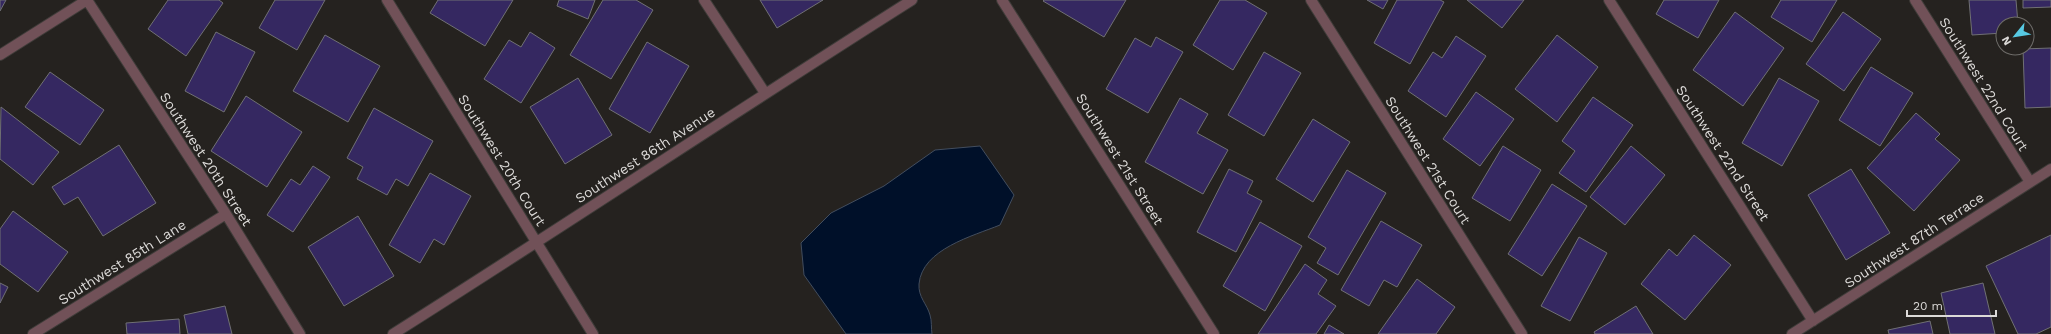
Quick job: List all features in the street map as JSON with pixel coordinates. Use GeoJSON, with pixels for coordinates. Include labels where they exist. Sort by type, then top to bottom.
{"type":"FeatureCollection","features":[{"type":"Feature","properties":{"kind":"street"},"geometry":{"type":"LineString","coordinates":[[0,54],[87,0]]}},
{"type":"Feature","properties":{"kind":"street","name":"Southwest 20th Street"},"geometry":{"type":"LineString","coordinates":[[87,0],[226,214],[300,334]]}},
{"type":"Feature","properties":{"kind":"street","name":"Southwest 20th Court"},"geometry":{"type":"LineString","coordinates":[[387,0],[536,243],[594,334]]}},
{"type":"Feature","properties":{"kind":"street"},"geometry":{"type":"LineString","coordinates":[[704,0],[765,93]]}},
{"type":"Feature","properties":{"kind":"street","name":"Southwest 86th Avenue"},"geometry":{"type":"LineString","coordinates":[[393,334],[536,243],[765,93],[912,0]]}},
{"type":"Feature","properties":{"kind":"street","name":"Southwest 21st Street"},"geometry":{"type":"LineString","coordinates":[[1002,0],[1214,334]]}},
{"type":"Feature","properties":{"kind":"street","name":"Southwest 21st Court"},"geometry":{"type":"LineString","coordinates":[[1311,0],[1522,334]]}},
{"type":"Feature","properties":{"kind":"street","name":"Southwest 22nd Street"},"geometry":{"type":"LineString","coordinates":[[1608,0],[1813,321]]}},
{"type":"Feature","properties":{"kind":"street","name":"Southwest 22nd Court"},"geometry":{"type":"LineString","coordinates":[[1915,0],[2030,182]]}},
{"type":"Feature","properties":{"kind":"street","name":"Southwest 87th Terrace"},"geometry":{"type":"LineString","coordinates":[[1792,334],[2051,169]]}},
{"type":"Feature","properties":{"kind":"street","name":"Southwest 85th Lane"},"geometry":{"type":"LineString","coordinates":[[33,334],[226,214]]}},
{"type":"Feature","properties":{"kind":"water"},"geometry":{"type":"Polygon","coordinates":[[[980,146],[1014,195],[1000,225],[963,239],[950,246],[929,262],[922,272],[919,289],[921,297],[930,315],[932,334],[846,334],[804,275],[801,243],[831,213],[884,186],[935,150],[980,146]]]}},
{"type":"Feature","properties":{"kind":"building"},"geometry":{"type":"Polygon","coordinates":[[[0,0],[6,0],[0,11],[0,0]]]}},
{"type":"Feature","properties":{"kind":"building"},"geometry":{"type":"Polygon","coordinates":[[[168,0],[219,0],[223,3],[186,56],[148,29],[168,0]]]}},
{"type":"Feature","properties":{"kind":"building"},"geometry":{"type":"Polygon","coordinates":[[[275,0],[325,0],[297,50],[259,28],[275,0]]]}},
{"type":"Feature","properties":{"kind":"building"},"geometry":{"type":"Polygon","coordinates":[[[438,0],[513,0],[485,46],[430,13],[438,0]]]}},
{"type":"Feature","properties":{"kind":"building"},"geometry":{"type":"Polygon","coordinates":[[[559,0],[595,0],[588,19],[557,6],[559,0]]]}},
{"type":"Feature","properties":{"kind":"building"},"geometry":{"type":"Polygon","coordinates":[[[603,0],[636,0],[653,10],[611,79],[570,55],[603,0]]]}},
{"type":"Feature","properties":{"kind":"building"},"geometry":{"type":"Polygon","coordinates":[[[760,0],[823,0],[777,28],[760,0]]]}},
{"type":"Feature","properties":{"kind":"building"},"geometry":{"type":"Polygon","coordinates":[[[1126,0],[1104,37],[1043,1],[1126,0]]]}},
{"type":"Feature","properties":{"kind":"building"},"geometry":{"type":"Polygon","coordinates":[[[1220,0],[1245,0],[1267,13],[1233,70],[1193,45],[1220,0]]]}},
{"type":"Feature","properties":{"kind":"building"},"geometry":{"type":"Polygon","coordinates":[[[1367,0],[1388,0],[1383,9],[1367,0]]]}},
{"type":"Feature","properties":{"kind":"building"},"geometry":{"type":"Polygon","coordinates":[[[1397,0],[1440,0],[1444,2],[1410,64],[1374,43],[1397,0]]]}},
{"type":"Feature","properties":{"kind":"building"},"geometry":{"type":"Polygon","coordinates":[[[1467,0],[1524,0],[1502,28],[1467,0]]]}},
{"type":"Feature","properties":{"kind":"building"},"geometry":{"type":"Polygon","coordinates":[[[1664,0],[1719,0],[1698,38],[1656,14],[1664,0]]]}},
{"type":"Feature","properties":{"kind":"building"},"geometry":{"type":"Polygon","coordinates":[[[1781,0],[1837,0],[1812,42],[1771,17],[1781,0]]]}},
{"type":"Feature","properties":{"kind":"building"},"geometry":{"type":"Polygon","coordinates":[[[1969,0],[2016,0],[2017,16],[1995,16],[1995,34],[1972,35],[1969,0]]]}},
{"type":"Feature","properties":{"kind":"building"},"geometry":{"type":"Polygon","coordinates":[[[2023,0],[2051,0],[2051,7],[2023,8],[2023,0]]]}},
{"type":"Feature","properties":{"kind":"building"},"geometry":{"type":"Polygon","coordinates":[[[1735,12],[1784,48],[1743,106],[1693,70],[1735,12]]]}},
{"type":"Feature","properties":{"kind":"building"},"geometry":{"type":"Polygon","coordinates":[[[1843,12],[1881,39],[1844,91],[1806,64],[1843,12]]]}},
{"type":"Feature","properties":{"kind":"building"},"geometry":{"type":"Polygon","coordinates":[[[216,32],[255,52],[224,112],[185,91],[216,32]]]}},
{"type":"Feature","properties":{"kind":"building"},"geometry":{"type":"Polygon","coordinates":[[[530,32],[555,48],[521,103],[484,79],[509,40],[521,47],[530,32]]]}},
{"type":"Feature","properties":{"kind":"building"},"geometry":{"type":"Polygon","coordinates":[[[325,35],[380,66],[348,122],[293,91],[325,35]]]}},
{"type":"Feature","properties":{"kind":"building"},"geometry":{"type":"Polygon","coordinates":[[[1557,35],[1598,67],[1557,122],[1515,89],[1557,35]]]}},
{"type":"Feature","properties":{"kind":"building"},"geometry":{"type":"Polygon","coordinates":[[[1456,36],[1486,56],[1446,117],[1408,91],[1433,52],[1442,58],[1456,36]]]}},
{"type":"Feature","properties":{"kind":"building"},"geometry":{"type":"Polygon","coordinates":[[[1156,37],[1183,52],[1148,113],[1106,89],[1135,38],[1151,47],[1156,37]]]}},
{"type":"Feature","properties":{"kind":"building"},"geometry":{"type":"Polygon","coordinates":[[[647,42],[689,66],[650,133],[609,109],[647,42]]]}},
{"type":"Feature","properties":{"kind":"building"},"geometry":{"type":"Polygon","coordinates":[[[2051,48],[2051,107],[2025,108],[2023,56],[2035,56],[2035,49],[2051,48]]]}},
{"type":"Feature","properties":{"kind":"building"},"geometry":{"type":"Polygon","coordinates":[[[1264,52],[1301,73],[1264,136],[1228,115],[1264,52]]]}},
{"type":"Feature","properties":{"kind":"building"},"geometry":{"type":"Polygon","coordinates":[[[1871,67],[1913,93],[1880,146],[1839,120],[1871,67]]]}},
{"type":"Feature","properties":{"kind":"building"},"geometry":{"type":"Polygon","coordinates":[[[50,72],[104,110],[80,145],[25,107],[50,72]]]}},
{"type":"Feature","properties":{"kind":"building"},"geometry":{"type":"Polygon","coordinates":[[[578,78],[612,135],[565,164],[530,107],[578,78]]]}},
{"type":"Feature","properties":{"kind":"building"},"geometry":{"type":"Polygon","coordinates":[[[1779,78],[1819,101],[1782,166],[1742,143],[1779,78]]]}},
{"type":"Feature","properties":{"kind":"building"},"geometry":{"type":"Polygon","coordinates":[[[1476,92],[1514,119],[1480,166],[1443,139],[1476,92]]]}},
{"type":"Feature","properties":{"kind":"building"},"geometry":{"type":"Polygon","coordinates":[[[246,96],[302,132],[267,187],[211,151],[246,96]]]}},
{"type":"Feature","properties":{"kind":"building"},"geometry":{"type":"Polygon","coordinates":[[[1593,97],[1633,125],[1586,192],[1559,173],[1575,151],[1562,141],[1593,97]]]}},
{"type":"Feature","properties":{"kind":"building"},"geometry":{"type":"Polygon","coordinates":[[[1180,98],[1208,114],[1197,133],[1228,150],[1203,194],[1145,162],[1180,98]]]}},
{"type":"Feature","properties":{"kind":"building"},"geometry":{"type":"Polygon","coordinates":[[[1,107],[59,152],[33,185],[0,159],[1,107]]]}},
{"type":"Feature","properties":{"kind":"building"},"geometry":{"type":"Polygon","coordinates":[[[374,108],[433,141],[408,186],[396,179],[387,195],[357,179],[363,167],[347,158],[374,108]]]}},
{"type":"Feature","properties":{"kind":"building"},"geometry":{"type":"Polygon","coordinates":[[[1916,113],[1940,134],[1935,139],[1960,160],[1914,211],[1867,168],[1916,113]]]}},
{"type":"Feature","properties":{"kind":"building"},"geometry":{"type":"Polygon","coordinates":[[[1313,119],[1350,142],[1313,202],[1276,179],[1313,119]]]}},
{"type":"Feature","properties":{"kind":"building"},"geometry":{"type":"Polygon","coordinates":[[[119,145],[156,203],[103,236],[78,197],[64,205],[52,187],[119,145]]]}},
{"type":"Feature","properties":{"kind":"building"},"geometry":{"type":"Polygon","coordinates":[[[1503,146],[1541,170],[1510,221],[1472,198],[1503,146]]]}},
{"type":"Feature","properties":{"kind":"building"},"geometry":{"type":"Polygon","coordinates":[[[1631,146],[1665,175],[1625,225],[1590,197],[1631,146]]]}},
{"type":"Feature","properties":{"kind":"building"},"geometry":{"type":"Polygon","coordinates":[[[313,166],[330,177],[293,232],[267,215],[291,179],[300,185],[313,166]]]}},
{"type":"Feature","properties":{"kind":"building"},"geometry":{"type":"Polygon","coordinates":[[[1229,169],[1253,181],[1247,193],[1262,201],[1236,252],[1197,232],[1229,169]]]}},
{"type":"Feature","properties":{"kind":"building"},"geometry":{"type":"Polygon","coordinates":[[[1851,169],[1890,233],[1846,260],[1808,195],[1851,169]]]}},
{"type":"Feature","properties":{"kind":"building"},"geometry":{"type":"Polygon","coordinates":[[[1347,170],[1386,193],[1338,275],[1317,263],[1326,248],[1308,237],[1347,170]]]}},
{"type":"Feature","properties":{"kind":"building"},"geometry":{"type":"Polygon","coordinates":[[[430,173],[471,196],[444,245],[434,239],[420,263],[389,245],[430,173]]]}},
{"type":"Feature","properties":{"kind":"building"},"geometry":{"type":"Polygon","coordinates":[[[1552,184],[1587,206],[1542,276],[1508,254],[1552,184]]]}},
{"type":"Feature","properties":{"kind":"building"},"geometry":{"type":"Polygon","coordinates":[[[13,211],[68,252],[38,292],[0,264],[0,229],[13,211]]]}},
{"type":"Feature","properties":{"kind":"building"},"geometry":{"type":"Polygon","coordinates":[[[358,216],[394,276],[344,306],[308,247],[358,216]]]}},
{"type":"Feature","properties":{"kind":"building"},"geometry":{"type":"Polygon","coordinates":[[[1381,221],[1422,245],[1397,287],[1384,280],[1369,306],[1341,290],[1381,221]]]}},
{"type":"Feature","properties":{"kind":"building"},"geometry":{"type":"Polygon","coordinates":[[[1260,222],[1302,246],[1265,311],[1223,286],[1260,222]]]}},
{"type":"Feature","properties":{"kind":"building"},"geometry":{"type":"Polygon","coordinates":[[[1694,235],[1731,265],[1685,320],[1641,284],[1669,249],[1677,256],[1694,235]]]}},
{"type":"Feature","properties":{"kind":"building"},"geometry":{"type":"Polygon","coordinates":[[[2051,235],[2051,327],[2036,334],[2018,334],[1986,266],[2051,235]]]}},
{"type":"Feature","properties":{"kind":"building"},"geometry":{"type":"Polygon","coordinates":[[[1579,237],[1607,253],[1570,321],[1541,306],[1579,237]]]}},
{"type":"Feature","properties":{"kind":"building"},"geometry":{"type":"Polygon","coordinates":[[[1305,264],[1327,280],[1318,294],[1336,306],[1316,334],[1258,334],[1305,264]]]}},
{"type":"Feature","properties":{"kind":"building"},"geometry":{"type":"Polygon","coordinates":[[[1417,279],[1455,307],[1436,334],[1378,334],[1417,279]]]}},
{"type":"Feature","properties":{"kind":"building"},"geometry":{"type":"Polygon","coordinates":[[[0,283],[8,287],[0,303],[0,283]]]}},
{"type":"Feature","properties":{"kind":"building"},"geometry":{"type":"Polygon","coordinates":[[[1983,283],[1995,334],[1950,334],[1941,293],[1983,283]]]}},
{"type":"Feature","properties":{"kind":"building"},"geometry":{"type":"Polygon","coordinates":[[[225,306],[232,334],[188,334],[184,315],[225,306]]]}},
{"type":"Feature","properties":{"kind":"building"},"geometry":{"type":"Polygon","coordinates":[[[1636,306],[1653,334],[1595,334],[1594,332],[1636,306]]]}},
{"type":"Feature","properties":{"kind":"building"},"geometry":{"type":"Polygon","coordinates":[[[179,319],[180,334],[127,334],[126,323],[179,319]]]}},
{"type":"Feature","properties":{"kind":"building"},"geometry":{"type":"Polygon","coordinates":[[[1930,321],[1933,334],[1889,334],[1888,330],[1930,321]]]}},
{"type":"Feature","properties":{"kind":"building"},"geometry":{"type":"Polygon","coordinates":[[[1329,325],[1344,334],[1324,334],[1329,325]]]}}]}
